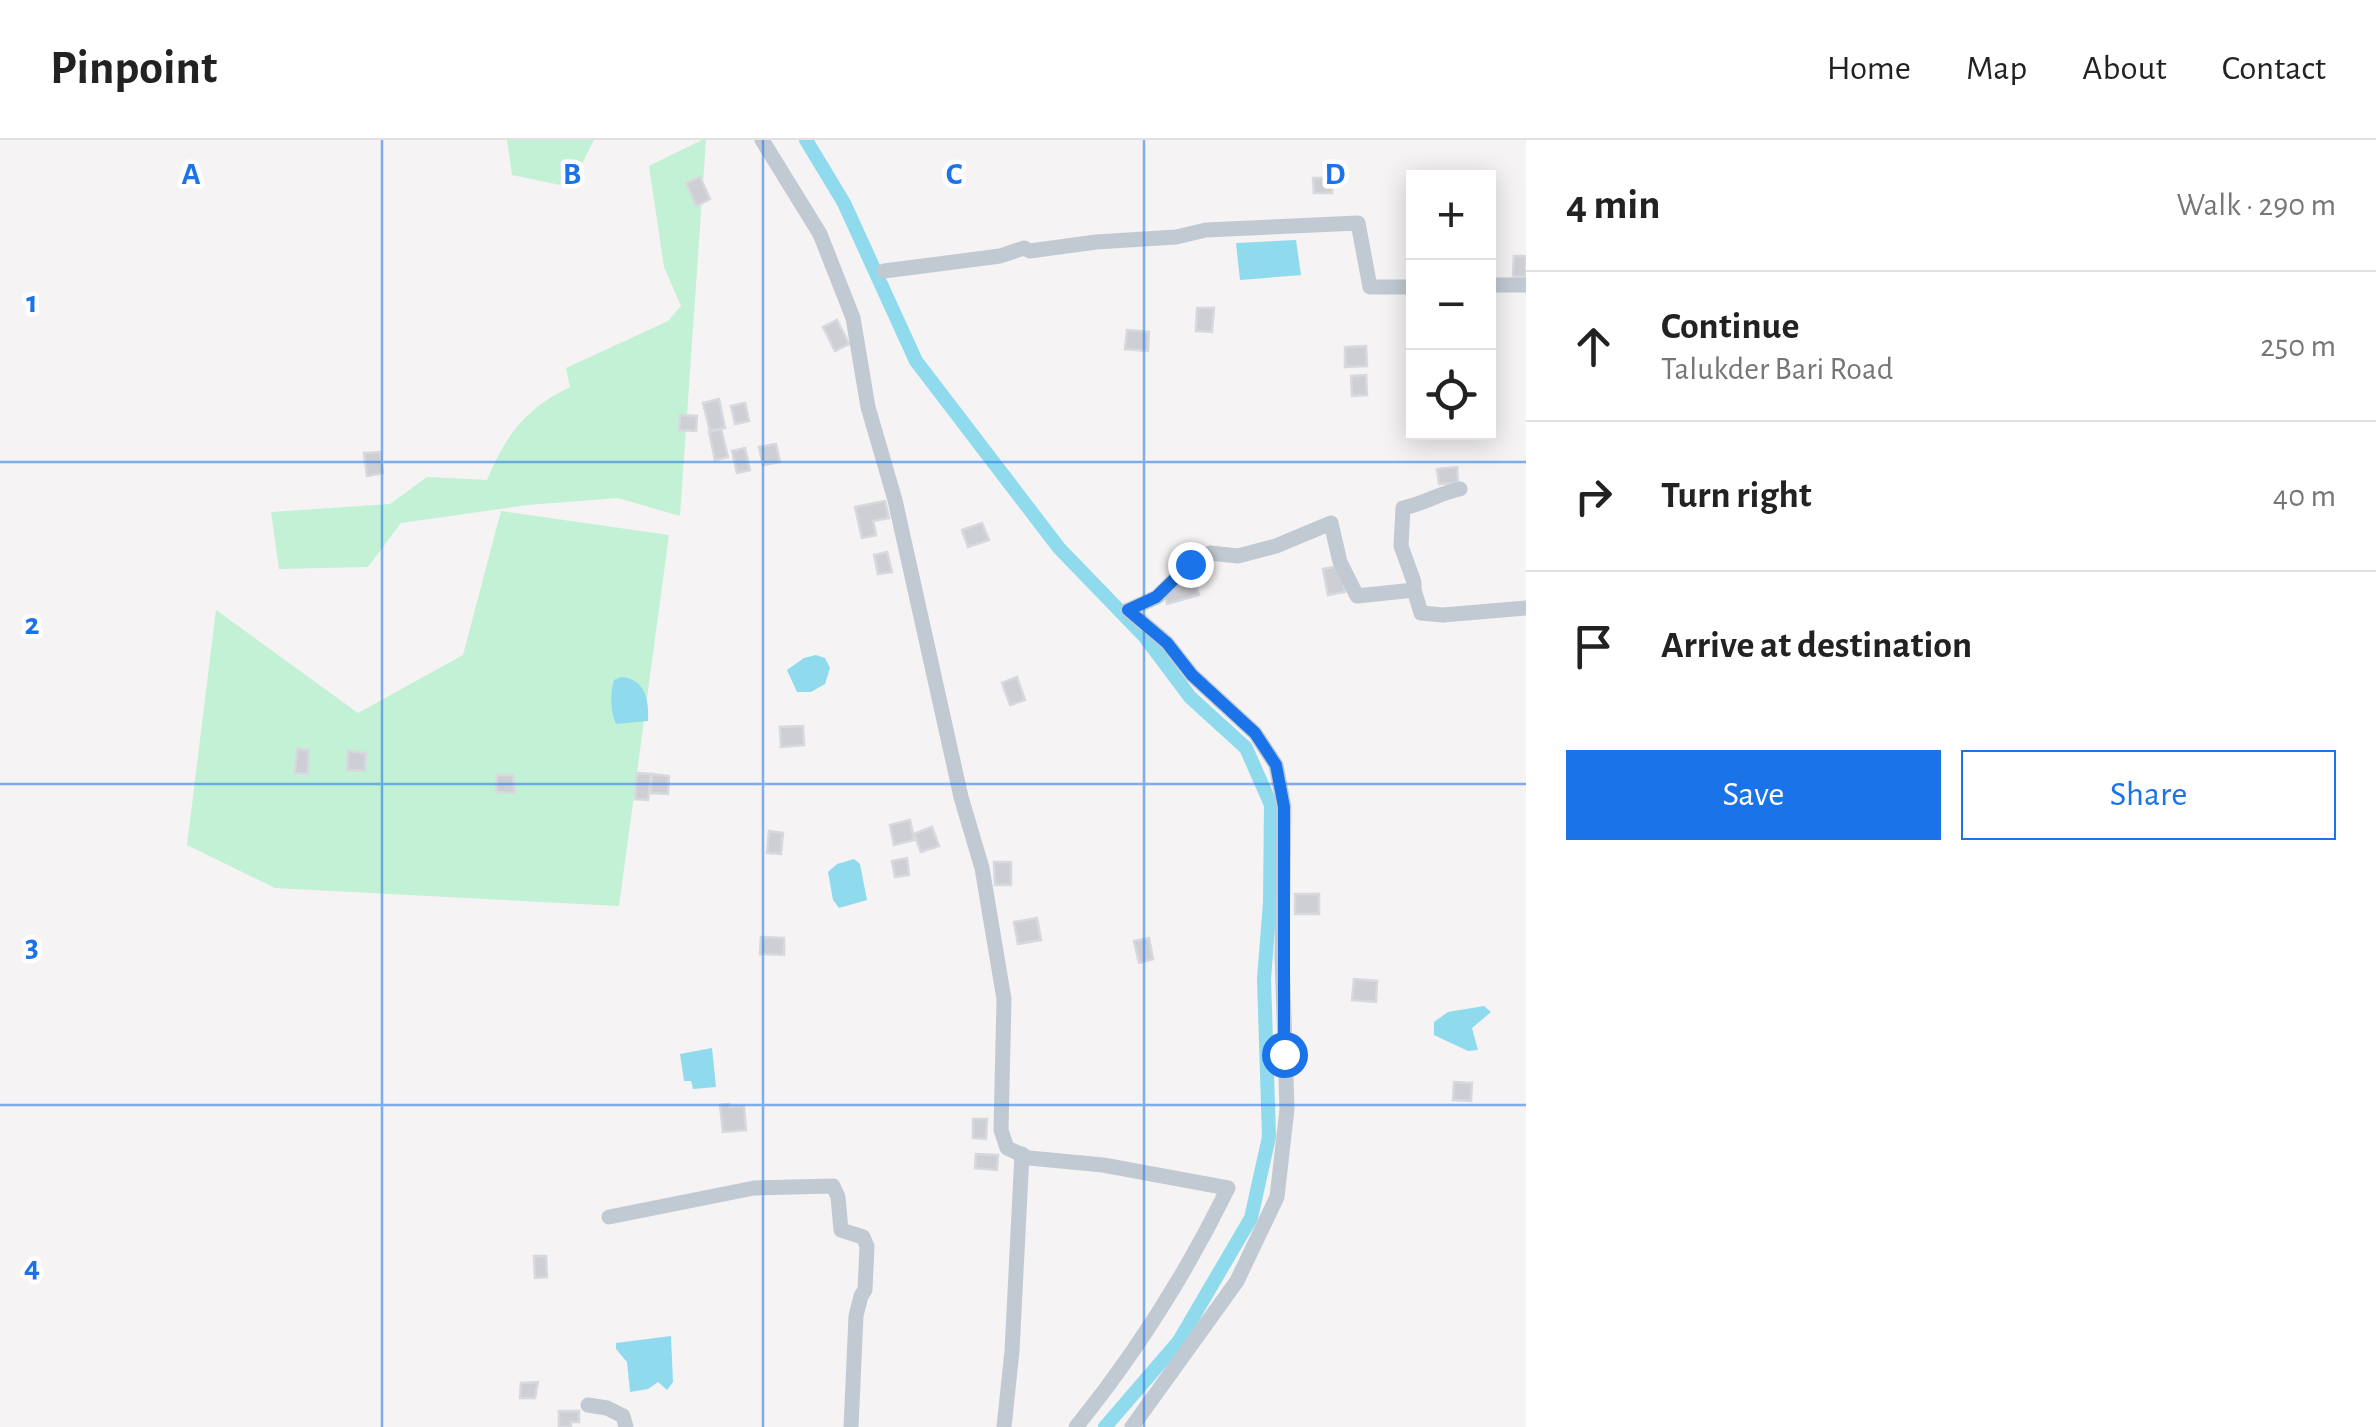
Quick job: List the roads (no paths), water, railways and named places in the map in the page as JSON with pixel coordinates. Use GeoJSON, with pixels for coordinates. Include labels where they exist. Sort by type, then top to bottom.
{"type":"FeatureCollection","features":[{"type":"Feature","properties":{"kind":"street"},"geometry":{"type":"LineString","coordinates":[[762,140],[820,234],[853,318],[868,407],[895,500],[960,797],[982,868],[1004,999],[1000,1130],[1006,1148],[1022,1154],[1228,1188],[1184,1273],[1076,1427]]}},
{"type":"Feature","properties":{"kind":"street"},"geometry":{"type":"LineString","coordinates":[[884,271],[1000,256],[1024,248],[1030,251],[1096,242],[1176,238],[1206,230],[1358,223],[1370,287],[1406,287]]}},
{"type":"Feature","properties":{"kind":"street"},"geometry":{"type":"LineString","coordinates":[[1496,286],[1526,285]]}},
{"type":"Feature","properties":{"kind":"street"},"geometry":{"type":"LineString","coordinates":[[1460,490],[1441,492],[1426,504],[1403,508],[1401,546],[1421,613],[1443,615],[1526,608]]}},
{"type":"Feature","properties":{"kind":"street"},"geometry":{"type":"LineString","coordinates":[[1132,1427],[1236,1281],[1277,1197],[1287,1108],[1282,956],[1284,807],[1276,765],[1255,733],[1192,675],[1167,643],[1128,610],[1156,597],[1190,564],[1210,553],[1238,556],[1276,546],[1331,522],[1340,562],[1357,596],[1414,590]]}},
{"type":"Feature","properties":{"kind":"street"},"geometry":{"type":"LineString","coordinates":[[1004,1427],[1022,1154]]}},
{"type":"Feature","properties":{"kind":"street"},"geometry":{"type":"LineString","coordinates":[[609,1217],[754,1188],[833,1186],[841,1230],[863,1237],[866,1246],[866,1290],[858,1305],[853,1349],[851,1427]]}},
{"type":"Feature","properties":{"kind":"street"},"geometry":{"type":"LineString","coordinates":[[588,1405],[608,1408],[623,1416],[626,1427]]}},
{"type":"Feature","properties":{"kind":"water"},"geometry":{"type":"Polygon","coordinates":[[[1296,240],[1301,275],[1240,280],[1236,243],[1296,240]]]}},
{"type":"Feature","properties":{"kind":"water"},"geometry":{"type":"Polygon","coordinates":[[[816,655],[825,658],[830,668],[825,684],[811,692],[797,692],[787,670],[816,655]]]}},
{"type":"Feature","properties":{"kind":"water"},"geometry":{"type":"Polygon","coordinates":[[[621,677],[635,682],[644,692],[648,721],[616,724],[612,691],[614,680],[621,677]]]}},
{"type":"Feature","properties":{"kind":"water"},"geometry":{"type":"Polygon","coordinates":[[[854,859],[860,864],[867,900],[839,908],[833,900],[828,872],[837,864],[854,859]]]}},
{"type":"Feature","properties":{"kind":"water"},"geometry":{"type":"Polygon","coordinates":[[[1484,1006],[1491,1012],[1472,1028],[1478,1050],[1468,1051],[1434,1035],[1434,1022],[1448,1012],[1484,1006]]]}},
{"type":"Feature","properties":{"kind":"water"},"geometry":{"type":"Polygon","coordinates":[[[712,1048],[716,1087],[693,1089],[691,1081],[684,1081],[680,1054],[712,1048]]]}},
{"type":"Feature","properties":{"kind":"water"},"geometry":{"type":"Polygon","coordinates":[[[671,1336],[673,1382],[667,1390],[658,1382],[648,1389],[630,1392],[627,1362],[616,1349],[616,1343],[671,1336]]]}},
{"type":"Feature","properties":{"kind":"waterway"},"geometry":{"type":"LineString","coordinates":[[806,140],[844,203],[916,361],[1059,548],[1145,637],[1190,697],[1246,748],[1271,805],[1264,979],[1269,1137],[1251,1218],[1179,1341],[1105,1427]]}}]}
